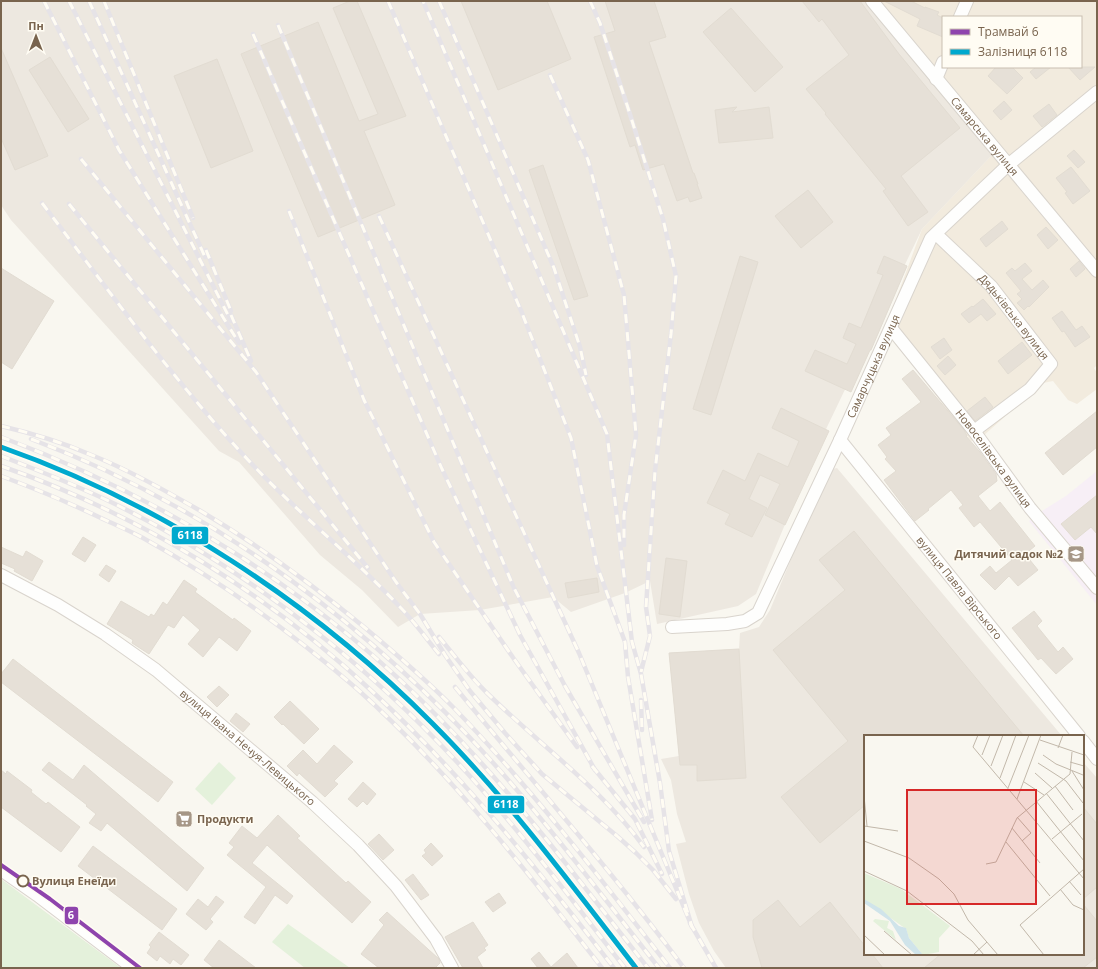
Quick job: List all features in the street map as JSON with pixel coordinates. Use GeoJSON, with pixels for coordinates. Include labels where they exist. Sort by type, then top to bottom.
{"type":"FeatureCollection","features":[{"type":"Feature","properties":{"kind":"street","name":"Самарська вулиця"},"geometry":{"type":"LineString","coordinates":[[872,1],[1097,271]]}},
{"type":"Feature","properties":{"kind":"street"},"geometry":{"type":"LineString","coordinates":[[960,16],[967,1]]}},
{"type":"Feature","properties":{"kind":"street"},"geometry":{"type":"LineString","coordinates":[[936,79],[942,64]]}},
{"type":"Feature","properties":{"kind":"street","name":"Самарчуцька вулиця"},"geometry":{"type":"LineString","coordinates":[[672,627],[727,624],[745,621],[758,613],[840,440],[931,238],[1008,165],[1097,92]]}},
{"type":"Feature","properties":{"kind":"street","name":"Дядьківська вулиця"},"geometry":{"type":"LineString","coordinates":[[936,234],[991,286],[1051,364],[1030,389],[974,431]]}},
{"type":"Feature","properties":{"kind":"street","name":"Новоселівська вулиця"},"geometry":{"type":"LineString","coordinates":[[891,328],[974,431],[1030,508],[1097,588]]}},
{"type":"Feature","properties":{"kind":"street","name":"вулиця Павла Вірського"},"geometry":{"type":"LineString","coordinates":[[840,440],[1078,735]]}},
{"type":"Feature","properties":{"kind":"street","name":"вулиця Івана Нечуя-Левицького"},"geometry":{"type":"LineString","coordinates":[[1,575],[105,634],[156,670],[312,802],[358,845],[396,886],[436,939],[452,968]]}},
{"type":"Feature","properties":{"kind":"street"},"geometry":{"type":"LineString","coordinates":[[1084,742],[1097,759]]}},
{"type":"Feature","properties":{"kind":"street"},"geometry":{"type":"LineString","coordinates":[[1,870],[37,895],[132,968]]}},
{"type":"Feature","properties":{"kind":"shaded area"},"geometry":{"type":"Polygon","coordinates":[[[1,1],[869,1],[992,155],[922,229],[816,450],[756,594],[738,606],[657,624],[650,581],[625,593],[571,612],[553,597],[480,610],[420,614],[398,627],[362,590],[320,555],[239,462],[219,451],[11,220],[1,205],[1,1]]]}},
{"type":"Feature","properties":{"kind":"shaded area"},"geometry":{"type":"Polygon","coordinates":[[[869,1],[1097,1],[1097,365],[1094,368],[1097,373],[1097,389],[1077,404],[1068,400],[1053,381],[1043,383],[983,436],[971,441],[885,329],[922,229],[992,155],[869,1]]]}},
{"type":"Feature","properties":{"kind":"shaded area"},"geometry":{"type":"Polygon","coordinates":[[[837,468],[1061,735],[864,735],[864,955],[1084,955],[1084,763],[1097,778],[1097,968],[726,968],[714,951],[699,923],[689,894],[676,844],[686,842],[677,814],[671,780],[661,759],[679,756],[669,653],[739,649],[740,633],[759,627],[770,610],[828,470],[837,468]]]}},
{"type":"Feature","properties":{"kind":"shaded area","name":"Дитячий садок №2"},"geometry":{"type":"Polygon","coordinates":[[[1097,471],[1097,605],[1029,521],[1066,496],[1097,471]]]}},
{"type":"Feature","properties":{"kind":"green space"},"geometry":{"type":"Polygon","coordinates":[[[219,762],[236,778],[212,805],[195,789],[219,762]]]}},
{"type":"Feature","properties":{"kind":"green space"},"geometry":{"type":"Polygon","coordinates":[[[1,879],[121,968],[1,968],[1,879]]]}},
{"type":"Feature","properties":{"kind":"green space"},"geometry":{"type":"Polygon","coordinates":[[[288,924],[350,968],[305,968],[272,942],[288,924]]]}},
{"type":"Feature","properties":{"kind":"building"},"geometry":{"type":"Polygon","coordinates":[[[350,1],[357,1],[406,116],[364,131],[395,205],[318,237],[241,54],[318,22],[359,121],[378,114],[333,8],[350,1]]]}},
{"type":"Feature","properties":{"kind":"building"},"geometry":{"type":"Polygon","coordinates":[[[461,1],[547,1],[571,59],[498,90],[461,1]]]}},
{"type":"Feature","properties":{"kind":"building"},"geometry":{"type":"Polygon","coordinates":[[[605,1],[654,1],[666,37],[649,42],[702,198],[690,202],[688,197],[677,201],[664,164],[643,170],[635,145],[630,147],[594,37],[615,31],[605,1]]]}},
{"type":"Feature","properties":{"kind":"building"},"geometry":{"type":"Polygon","coordinates":[[[802,1],[860,1],[899,54],[960,128],[901,176],[928,212],[908,226],[883,191],[886,189],[806,89],[849,55],[822,19],[819,22],[802,1]]]}},
{"type":"Feature","properties":{"kind":"building"},"geometry":{"type":"Polygon","coordinates":[[[884,1],[911,1],[925,8],[939,12],[937,15],[942,18],[942,37],[917,26],[920,19],[884,1]]]}},
{"type":"Feature","properties":{"kind":"building"},"geometry":{"type":"Polygon","coordinates":[[[731,8],[783,67],[755,92],[703,32],[731,8]]]}},
{"type":"Feature","properties":{"kind":"building"},"geometry":{"type":"Polygon","coordinates":[[[1,48],[48,156],[15,170],[1,138],[1,48]]]}},
{"type":"Feature","properties":{"kind":"building"},"geometry":{"type":"Polygon","coordinates":[[[50,57],[89,119],[68,132],[29,70],[50,57]]]}},
{"type":"Feature","properties":{"kind":"building"},"geometry":{"type":"Polygon","coordinates":[[[217,59],[253,151],[211,168],[174,76],[217,59]]]}},
{"type":"Feature","properties":{"kind":"building"},"geometry":{"type":"Polygon","coordinates":[[[1095,67],[1080,80],[1069,68],[1095,67]]]}},
{"type":"Feature","properties":{"kind":"building"},"geometry":{"type":"Polygon","coordinates":[[[995,68],[1013,68],[1023,78],[1007,94],[988,76],[995,68]]]}},
{"type":"Feature","properties":{"kind":"building"},"geometry":{"type":"Polygon","coordinates":[[[1035,68],[1050,68],[1036,79],[1030,72],[1035,68]]]}},
{"type":"Feature","properties":{"kind":"building"},"geometry":{"type":"Polygon","coordinates":[[[1004,101],[1012,110],[1001,120],[993,111],[1004,101]]]}},
{"type":"Feature","properties":{"kind":"building"},"geometry":{"type":"Polygon","coordinates":[[[1049,104],[1057,115],[1042,127],[1033,116],[1049,104]]]}},
{"type":"Feature","properties":{"kind":"building"},"geometry":{"type":"Polygon","coordinates":[[[737,107],[732,112],[769,107],[773,138],[719,143],[715,110],[737,107]]]}},
{"type":"Feature","properties":{"kind":"building"},"geometry":{"type":"Polygon","coordinates":[[[1074,150],[1085,162],[1078,168],[1067,156],[1074,150]]]}},
{"type":"Feature","properties":{"kind":"building"},"geometry":{"type":"Polygon","coordinates":[[[543,165],[588,296],[574,300],[529,170],[543,165]]]}},
{"type":"Feature","properties":{"kind":"building"},"geometry":{"type":"Polygon","coordinates":[[[1071,167],[1090,191],[1073,204],[1065,193],[1067,192],[1056,178],[1071,167]]]}},
{"type":"Feature","properties":{"kind":"building"},"geometry":{"type":"Polygon","coordinates":[[[808,190],[833,222],[801,248],[775,216],[808,190]]]}},
{"type":"Feature","properties":{"kind":"building"},"geometry":{"type":"Polygon","coordinates":[[[1002,221],[1008,229],[986,247],[980,239],[1002,221]]]}},
{"type":"Feature","properties":{"kind":"building"},"geometry":{"type":"Polygon","coordinates":[[[1046,227],[1058,240],[1048,249],[1037,235],[1046,227]]]}},
{"type":"Feature","properties":{"kind":"building"},"geometry":{"type":"Polygon","coordinates":[[[740,256],[758,262],[711,415],[693,409],[740,256]]]}},
{"type":"Feature","properties":{"kind":"building"},"geometry":{"type":"Polygon","coordinates":[[[884,256],[907,266],[871,350],[851,392],[805,371],[815,350],[847,364],[856,344],[843,338],[849,323],[861,328],[883,275],[877,273],[884,256]]]}},
{"type":"Feature","properties":{"kind":"building"},"geometry":{"type":"Polygon","coordinates":[[[1079,261],[1085,269],[1076,277],[1070,269],[1079,261]]]}},
{"type":"Feature","properties":{"kind":"building"},"geometry":{"type":"Polygon","coordinates":[[[1025,263],[1032,271],[1022,279],[1032,290],[1043,280],[1049,287],[1024,310],[1017,303],[1022,299],[1017,294],[1021,291],[1006,273],[1012,268],[1015,271],[1025,263]]]}},
{"type":"Feature","properties":{"kind":"building"},"geometry":{"type":"Polygon","coordinates":[[[1,268],[54,301],[12,369],[1,362],[1,268]]]}},
{"type":"Feature","properties":{"kind":"building"},"geometry":{"type":"Polygon","coordinates":[[[983,299],[996,314],[987,321],[981,314],[969,323],[961,314],[983,299]]]}},
{"type":"Feature","properties":{"kind":"building"},"geometry":{"type":"Polygon","coordinates":[[[1062,311],[1076,330],[1082,326],[1090,337],[1075,347],[1064,331],[1062,332],[1052,318],[1062,311]]]}},
{"type":"Feature","properties":{"kind":"building"},"geometry":{"type":"Polygon","coordinates":[[[944,338],[952,350],[940,359],[931,347],[944,338]]]}},
{"type":"Feature","properties":{"kind":"building"},"geometry":{"type":"Polygon","coordinates":[[[1022,342],[1032,355],[1008,374],[998,361],[1022,342]]]}},
{"type":"Feature","properties":{"kind":"building"},"geometry":{"type":"Polygon","coordinates":[[[948,356],[956,365],[945,375],[937,366],[948,356]]]}},
{"type":"Feature","properties":{"kind":"building"},"geometry":{"type":"Polygon","coordinates":[[[913,370],[964,430],[966,436],[996,474],[997,481],[978,496],[990,511],[1000,502],[1035,546],[1025,554],[1038,570],[1018,586],[1009,576],[995,590],[980,575],[990,566],[996,573],[1012,560],[980,522],[974,527],[959,508],[963,505],[951,490],[915,521],[884,480],[896,471],[885,459],[887,457],[878,445],[891,435],[886,428],[921,402],[902,379],[913,370]]]}},
{"type":"Feature","properties":{"kind":"building"},"geometry":{"type":"Polygon","coordinates":[[[985,397],[993,407],[975,421],[967,411],[985,397]]]}},
{"type":"Feature","properties":{"kind":"building"},"geometry":{"type":"Polygon","coordinates":[[[781,408],[829,431],[785,525],[765,515],[780,484],[760,475],[749,499],[767,508],[752,537],[725,524],[730,514],[707,503],[723,470],[745,481],[758,453],[788,467],[799,441],[772,428],[781,408]]]}},
{"type":"Feature","properties":{"kind":"building"},"geometry":{"type":"Polygon","coordinates":[[[1097,411],[1097,447],[1063,475],[1045,453],[1097,411]]]}},
{"type":"Feature","properties":{"kind":"building"},"geometry":{"type":"Polygon","coordinates":[[[1097,495],[1097,534],[1091,527],[1075,540],[1061,524],[1097,495]]]}},
{"type":"Feature","properties":{"kind":"building"},"geometry":{"type":"Polygon","coordinates":[[[854,531],[1023,735],[864,735],[864,806],[820,843],[781,797],[848,741],[773,650],[845,590],[819,560],[854,531]]]}},
{"type":"Feature","properties":{"kind":"building"},"geometry":{"type":"Polygon","coordinates":[[[83,537],[96,545],[85,562],[72,554],[83,537]]]}},
{"type":"Feature","properties":{"kind":"building"},"geometry":{"type":"Polygon","coordinates":[[[1,547],[23,557],[26,551],[43,561],[32,581],[14,571],[15,569],[1,563],[1,547]]]}},
{"type":"Feature","properties":{"kind":"building"},"geometry":{"type":"Polygon","coordinates":[[[666,558],[687,561],[680,617],[659,614],[666,558]]]}},
{"type":"Feature","properties":{"kind":"building"},"geometry":{"type":"Polygon","coordinates":[[[106,565],[116,571],[109,582],[99,575],[106,565]]]}},
{"type":"Feature","properties":{"kind":"building"},"geometry":{"type":"Polygon","coordinates":[[[597,578],[599,592],[568,598],[565,583],[597,578]]]}},
{"type":"Feature","properties":{"kind":"building"},"geometry":{"type":"Polygon","coordinates":[[[184,580],[197,589],[195,592],[233,620],[234,618],[251,631],[237,651],[219,637],[203,657],[188,644],[200,630],[183,615],[174,628],[168,625],[149,654],[132,643],[133,640],[107,624],[121,601],[149,617],[151,614],[154,616],[163,602],[167,605],[184,580]]]}},
{"type":"Feature","properties":{"kind":"building"},"geometry":{"type":"Polygon","coordinates":[[[1034,611],[1042,621],[1037,626],[1058,652],[1063,647],[1073,659],[1056,674],[1041,658],[1038,660],[1012,628],[1034,611]]]}},
{"type":"Feature","properties":{"kind":"building"},"geometry":{"type":"Polygon","coordinates":[[[739,649],[746,778],[697,781],[697,765],[680,765],[669,653],[739,649]]]}},
{"type":"Feature","properties":{"kind":"building"},"geometry":{"type":"Polygon","coordinates":[[[13,659],[173,782],[158,802],[1,682],[1,674],[13,659]]]}},
{"type":"Feature","properties":{"kind":"building"},"geometry":{"type":"Polygon","coordinates":[[[219,686],[229,695],[217,707],[207,697],[219,686]]]}},
{"type":"Feature","properties":{"kind":"building"},"geometry":{"type":"Polygon","coordinates":[[[290,701],[319,729],[304,744],[274,717],[290,701]]]}},
{"type":"Feature","properties":{"kind":"building"},"geometry":{"type":"Polygon","coordinates":[[[236,713],[250,724],[243,732],[230,721],[236,713]]]}},
{"type":"Feature","properties":{"kind":"building"},"geometry":{"type":"Polygon","coordinates":[[[334,745],[353,762],[334,781],[338,784],[325,797],[299,773],[297,776],[287,766],[303,750],[317,764],[334,745]]]}},
{"type":"Feature","properties":{"kind":"building"},"geometry":{"type":"Polygon","coordinates":[[[49,762],[73,780],[84,765],[204,868],[187,891],[107,823],[101,831],[89,823],[96,814],[86,806],[87,805],[42,770],[49,762]]]}},
{"type":"Feature","properties":{"kind":"building"},"geometry":{"type":"Polygon","coordinates":[[[1,770],[6,774],[7,771],[32,790],[31,792],[46,804],[48,802],[80,827],[61,852],[1,807],[1,770]]]}},
{"type":"Feature","properties":{"kind":"building"},"geometry":{"type":"Polygon","coordinates":[[[363,782],[376,794],[367,805],[363,801],[357,807],[348,799],[363,782]]]}},
{"type":"Feature","properties":{"kind":"building"},"geometry":{"type":"Polygon","coordinates":[[[1084,808],[1097,824],[1097,887],[1084,898],[1084,808]]]}},
{"type":"Feature","properties":{"kind":"building"},"geometry":{"type":"Polygon","coordinates":[[[278,815],[300,836],[297,838],[346,883],[348,881],[371,902],[352,923],[267,845],[252,863],[293,896],[287,904],[275,895],[255,924],[244,917],[266,887],[227,855],[234,847],[229,843],[242,826],[257,838],[278,815]]]}},
{"type":"Feature","properties":{"kind":"building"},"geometry":{"type":"Polygon","coordinates":[[[379,834],[394,850],[383,860],[368,844],[379,834]]]}},
{"type":"Feature","properties":{"kind":"building"},"geometry":{"type":"Polygon","coordinates":[[[431,843],[443,856],[432,866],[422,856],[426,853],[424,850],[431,843]]]}},
{"type":"Feature","properties":{"kind":"building"},"geometry":{"type":"Polygon","coordinates":[[[93,846],[177,909],[162,930],[78,866],[93,846]]]}},
{"type":"Feature","properties":{"kind":"building"},"geometry":{"type":"Polygon","coordinates":[[[413,874],[429,895],[421,900],[405,880],[413,874]]]}},
{"type":"Feature","properties":{"kind":"building"},"geometry":{"type":"Polygon","coordinates":[[[499,893],[506,903],[493,912],[485,902],[499,893]]]}},
{"type":"Feature","properties":{"kind":"building"},"geometry":{"type":"Polygon","coordinates":[[[216,896],[224,902],[210,919],[213,922],[206,930],[186,914],[198,899],[208,907],[216,896]]]}},
{"type":"Feature","properties":{"kind":"building"},"geometry":{"type":"Polygon","coordinates":[[[778,900],[800,927],[830,902],[864,945],[864,955],[873,955],[883,968],[762,968],[753,937],[753,920],[778,900]]]}},
{"type":"Feature","properties":{"kind":"building"},"geometry":{"type":"Polygon","coordinates":[[[1084,905],[1097,921],[1097,957],[1083,968],[924,968],[940,955],[1084,955],[1084,905]]]}},
{"type":"Feature","properties":{"kind":"building"},"geometry":{"type":"Polygon","coordinates":[[[387,912],[439,959],[440,963],[435,968],[379,968],[361,954],[384,925],[379,920],[387,912]]]}},
{"type":"Feature","properties":{"kind":"building"},"geometry":{"type":"Polygon","coordinates":[[[473,922],[488,945],[484,948],[486,950],[477,957],[483,968],[463,968],[445,937],[473,922]]]}},
{"type":"Feature","properties":{"kind":"building"},"geometry":{"type":"Polygon","coordinates":[[[159,932],[189,955],[181,965],[173,959],[170,964],[160,956],[157,961],[147,953],[151,947],[149,945],[159,932]]]}},
{"type":"Feature","properties":{"kind":"building"},"geometry":{"type":"Polygon","coordinates":[[[219,940],[256,968],[214,968],[204,960],[219,940]]]}},
{"type":"Feature","properties":{"kind":"building"},"geometry":{"type":"Polygon","coordinates":[[[539,952],[551,967],[567,953],[578,968],[538,968],[531,959],[539,952]]]}},
{"type":"Feature","properties":{"kind":"railway"},"geometry":{"type":"LineString","coordinates":[[44,1],[119,150],[239,343]]}},
{"type":"Feature","properties":{"kind":"railway"},"geometry":{"type":"LineString","coordinates":[[69,1],[231,321]]}},
{"type":"Feature","properties":{"kind":"railway"},"geometry":{"type":"LineString","coordinates":[[89,1],[205,257]]}},
{"type":"Feature","properties":{"kind":"railway"},"geometry":{"type":"LineString","coordinates":[[104,1],[193,218]]}},
{"type":"Feature","properties":{"kind":"railway"},"geometry":{"type":"LineString","coordinates":[[388,1],[522,313],[571,438],[597,566],[625,642],[628,677],[652,820]]}},
{"type":"Feature","properties":{"kind":"railway"},"geometry":{"type":"LineString","coordinates":[[379,216],[579,653],[692,927],[669,851],[660,783],[641,674],[632,642],[607,434],[423,1]]}},
{"type":"Feature","properties":{"kind":"railway"},"geometry":{"type":"LineString","coordinates":[[439,1],[554,268],[580,347],[586,375]]}},
{"type":"Feature","properties":{"kind":"railway"},"geometry":{"type":"LineString","coordinates":[[590,1],[600,23],[663,219],[676,276],[671,334],[655,471],[646,607],[650,636],[641,672]]}},
{"type":"Feature","properties":{"kind":"railway"},"geometry":{"type":"LineString","coordinates":[[278,25],[514,588],[565,686],[644,822]]}},
{"type":"Feature","properties":{"kind":"railway"},"geometry":{"type":"LineString","coordinates":[[253,34],[442,469],[520,635],[595,770]]}},
{"type":"Feature","properties":{"kind":"railway"},"geometry":{"type":"LineString","coordinates":[[550,75],[588,160],[624,295],[636,435],[624,515],[624,545]]}},
{"type":"Feature","properties":{"kind":"railway"},"geometry":{"type":"LineString","coordinates":[[81,159],[256,372],[396,582],[420,614],[445,655],[470,691],[542,774],[636,853],[653,870],[676,899]]}},
{"type":"Feature","properties":{"kind":"railway"},"geometry":{"type":"LineString","coordinates":[[42,203],[168,368],[222,431],[286,498],[380,587],[409,617],[439,654]]}},
{"type":"Feature","properties":{"kind":"railway"},"geometry":{"type":"LineString","coordinates":[[69,204],[368,568]]}},
{"type":"Feature","properties":{"kind":"railway"},"geometry":{"type":"LineString","coordinates":[[289,211],[364,400],[434,542],[514,659],[577,747]]}},
{"type":"Feature","properties":{"kind":"railway"},"geometry":{"type":"LineString","coordinates":[[206,250],[231,311]]}},
{"type":"Feature","properties":{"kind":"railway"},"geometry":{"type":"LineString","coordinates":[[231,315],[251,361]]}},
{"type":"Feature","properties":{"kind":"railway"},"geometry":{"type":"LineString","coordinates":[[1,426],[46,438],[78,450],[117,466],[159,487],[242,537],[304,580],[344,611],[421,676],[482,738],[511,770],[565,835],[670,968]]}},
{"type":"Feature","properties":{"kind":"railway"},"geometry":{"type":"LineString","coordinates":[[1,437],[62,461],[121,489],[179,520],[236,554],[290,590],[343,630],[393,673],[468,748],[522,809],[648,968]]}},
{"type":"Feature","properties":{"kind":"railway"},"geometry":{"type":"LineString","coordinates":[[31,439],[100,468],[166,501],[230,539],[292,581],[351,626],[407,675],[460,727],[510,782],[567,851],[659,968]]}},
{"type":"Feature","properties":{"kind":"railway"},"geometry":{"type":"LineString","coordinates":[[1,456],[101,497],[168,532],[220,563],[270,597],[318,633],[409,713],[451,755],[526,841],[625,968]]}},
{"type":"Feature","properties":{"kind":"railway"},"geometry":{"type":"LineString","coordinates":[[1,466],[52,485],[103,508],[200,560],[291,623],[334,657],[408,726],[470,792],[558,896],[614,968]]}},
{"type":"Feature","properties":{"kind":"railway"},"geometry":{"type":"LineString","coordinates":[[1,476],[53,496],[138,535],[199,571],[253,607],[306,646],[356,688],[390,720],[455,787],[515,858],[602,968]]}},
{"type":"Feature","properties":{"kind":"railway"},"geometry":{"type":"LineString","coordinates":[[439,637],[481,687],[609,805],[644,847]]}},
{"type":"Feature","properties":{"kind":"railway"},"geometry":{"type":"LineString","coordinates":[[455,687],[629,896],[684,968]]}},
{"type":"Feature","properties":{"kind":"railway"},"geometry":{"type":"LineString","coordinates":[[641,700],[642,730]]}},
{"type":"Feature","properties":{"kind":"railway"},"geometry":{"type":"LineString","coordinates":[[592,766],[635,819],[662,874]]}},
{"type":"Feature","properties":{"kind":"railway"},"geometry":{"type":"LineString","coordinates":[[690,923],[716,968]]}},
{"type":"Feature","properties":{"kind":"tram line","name":"6"},"geometry":{"type":"LineString","coordinates":[[1,865],[50,899],[140,968]]}},
{"type":"Feature","properties":{"kind":"rail line","name":"6118"},"geometry":{"type":"LineString","coordinates":[[1,447],[61,470],[119,497],[176,527],[232,561],[286,598],[337,637],[386,679],[460,752],[538,842],[636,968]]}},
{"type":"Feature","properties":{"kind":"place","name":"Дитячий садок №2"},"geometry":{"type":"Point","coordinates":[1076,554]}},
{"type":"Feature","properties":{"kind":"place","name":"Продукти"},"geometry":{"type":"Point","coordinates":[184,819]}},
{"type":"Feature","properties":{"kind":"place","name":"Вулиця Енеїди"},"geometry":{"type":"Point","coordinates":[23,881]}}]}
